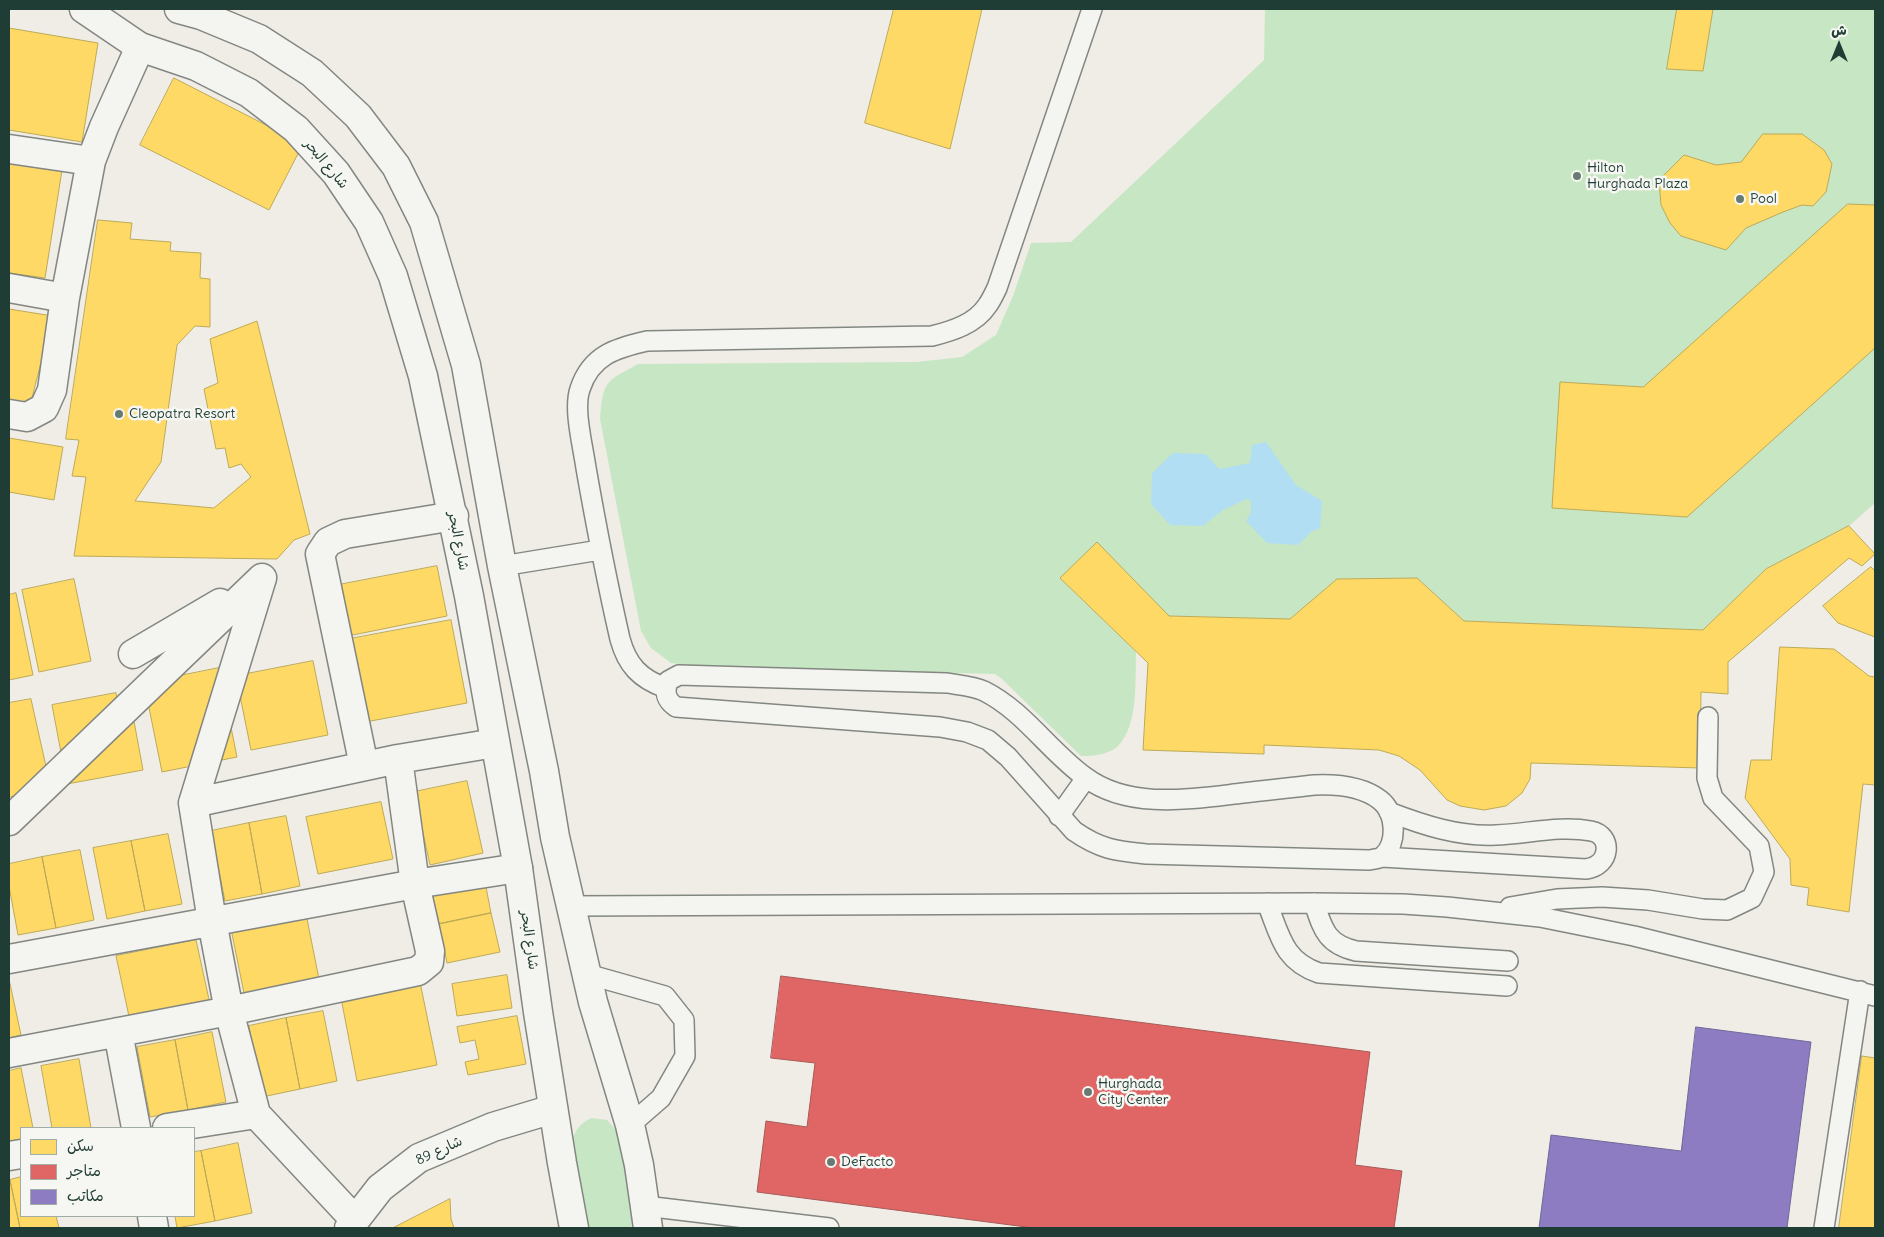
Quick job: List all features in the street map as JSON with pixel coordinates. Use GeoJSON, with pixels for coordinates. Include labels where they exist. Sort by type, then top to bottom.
{"type":"FeatureCollection","features":[{"type":"Feature","properties":{"kind":"street","name":"شارع البحر"},"geometry":{"type":"LineString","coordinates":[[84,9],[140,47],[196,66],[249,93],[296,129],[342,181],[369,222],[393,276],[423,376],[454,516],[487,689],[518,868],[553,1109],[574,1228]]}},
{"type":"Feature","properties":{"kind":"street"},"geometry":{"type":"LineString","coordinates":[[179,9],[200,15],[259,39],[312,73],[358,116],[396,166],[424,222],[466,366],[502,566],[544,771],[555,837],[587,974],[630,1125],[647,1217]]}},
{"type":"Feature","properties":{"kind":"street"},"geometry":{"type":"LineString","coordinates":[[9,414],[27,417],[44,408],[52,390],[64,298],[91,161],[140,47]]}},
{"type":"Feature","properties":{"kind":"street"},"geometry":{"type":"LineString","coordinates":[[9,149],[91,161]]}},
{"type":"Feature","properties":{"kind":"street"},"geometry":{"type":"LineString","coordinates":[[9,288],[64,298]]}},
{"type":"Feature","properties":{"kind":"street"},"geometry":{"type":"LineString","coordinates":[[364,766],[320,554],[328,542],[345,534],[454,516]]}},
{"type":"Feature","properties":{"kind":"street"},"geometry":{"type":"LineString","coordinates":[[134,654],[262,578]]}},
{"type":"Feature","properties":{"kind":"street"},"geometry":{"type":"LineString","coordinates":[[262,578],[192,803],[229,1011],[256,1114],[351,1224]]}},
{"type":"Feature","properties":{"kind":"street"},"geometry":{"type":"LineString","coordinates":[[9,821],[262,578]]}},
{"type":"Feature","properties":{"kind":"street"},"geometry":{"type":"LineString","coordinates":[[192,803],[398,759],[495,743]]}},
{"type":"Feature","properties":{"kind":"street"},"geometry":{"type":"LineString","coordinates":[[9,1053],[229,1011],[418,971],[429,962],[430,951],[415,884],[398,759]]}},
{"type":"Feature","properties":{"kind":"street"},"geometry":{"type":"LineString","coordinates":[[9,959],[415,884],[518,868]]}},
{"type":"Feature","properties":{"kind":"street"},"geometry":{"type":"LineString","coordinates":[[118,1032],[136,1127]]}},
{"type":"Feature","properties":{"kind":"street","name":"شارع 89"},"geometry":{"type":"LineString","coordinates":[[351,1224],[380,1188],[419,1158],[493,1127],[553,1109]]}},
{"type":"Feature","properties":{"kind":"street"},"geometry":{"type":"LineString","coordinates":[[173,1127],[256,1114]]}},
{"type":"Feature","properties":{"kind":"lane"},"geometry":{"type":"LineString","coordinates":[[666,688],[640,676],[630,665],[624,653],[600,550],[578,418],[579,390],[589,371],[602,356],[618,348],[647,341],[932,336],[954,330],[972,320],[987,307],[997,288],[1092,9]]}},
{"type":"Feature","properties":{"kind":"lane"},"geometry":{"type":"LineString","coordinates":[[502,566],[600,550]]}},
{"type":"Feature","properties":{"kind":"lane"},"geometry":{"type":"LineString","coordinates":[[1382,857],[1390,847],[1394,828],[1389,812],[1381,801],[1367,793],[1350,786],[1333,784],[1207,797],[1152,799],[1113,792],[1086,778],[1058,755],[1008,705],[982,690],[948,683],[686,675],[673,677],[668,681],[666,688],[666,696],[669,702],[676,707],[940,727],[967,732],[988,740],[1008,758],[1074,831],[1087,840],[1111,850],[1146,854],[1369,860],[1382,857],[1586,869],[1594,868],[1605,857],[1605,842],[1593,831],[1556,830],[1493,836],[1466,834],[1431,827],[1389,812]]}},
{"type":"Feature","properties":{"kind":"lane"},"geometry":{"type":"LineString","coordinates":[[1492,911],[1556,899],[1602,897],[1648,900],[1703,909],[1728,910],[1752,898],[1764,872],[1759,846],[1713,798],[1707,778],[1708,717]]}},
{"type":"Feature","properties":{"kind":"lane"},"geometry":{"type":"LineString","coordinates":[[1059,816],[1086,778]]}},
{"type":"Feature","properties":{"kind":"lane"},"geometry":{"type":"LineString","coordinates":[[1267,903],[1289,954],[1297,963],[1307,969],[1319,973],[1507,986]]}},
{"type":"Feature","properties":{"kind":"lane"},"geometry":{"type":"LineString","coordinates":[[1314,903],[1324,931],[1330,939],[1346,949],[1508,961]]}},
{"type":"Feature","properties":{"kind":"lane"},"geometry":{"type":"LineString","coordinates":[[571,906],[1403,904],[1492,911],[1587,926],[1868,994],[1824,1228]]}},
{"type":"Feature","properties":{"kind":"lane"},"geometry":{"type":"LineString","coordinates":[[587,974],[665,996],[684,1020],[685,1056],[661,1098],[630,1125]]}},
{"type":"Feature","properties":{"kind":"lane"},"geometry":{"type":"LineString","coordinates":[[647,1217],[828,1228]]}},
{"type":"Feature","properties":{"kind":"green space"},"geometry":{"type":"Polygon","coordinates":[[[1265,9],[1875,9],[1875,503],[1849,526],[1766,569],[1703,630],[1464,621],[1417,578],[1337,579],[1290,619],[1169,616],[1060,578],[1136,652],[1133,714],[1130,726],[1118,746],[1105,753],[1095,755],[1081,756],[995,674],[695,666],[671,663],[651,648],[641,631],[600,419],[605,390],[612,379],[638,364],[917,362],[962,357],[996,335],[1013,296],[1031,243],[1071,242],[1264,60],[1265,9]]]}},
{"type":"Feature","properties":{"kind":"green space"},"geometry":{"type":"Polygon","coordinates":[[[591,1118],[607,1120],[617,1131],[636,1211],[631,1228],[590,1228],[584,1220],[572,1144],[576,1130],[591,1118]]]}},
{"type":"Feature","properties":{"kind":"water"},"geometry":{"type":"Polygon","coordinates":[[[1266,442],[1296,485],[1322,501],[1320,528],[1311,532],[1298,545],[1267,543],[1246,521],[1251,512],[1251,501],[1247,499],[1223,510],[1203,526],[1170,525],[1151,504],[1152,473],[1173,453],[1206,454],[1219,469],[1250,463],[1252,445],[1266,442]]]}},
{"type":"Feature","properties":{"kind":"building: سكن"},"geometry":{"type":"Polygon","coordinates":[[[894,9],[982,9],[950,149],[865,123],[894,9]]]}},
{"type":"Feature","properties":{"kind":"building: سكن"},"geometry":{"type":"Polygon","coordinates":[[[1677,9],[1713,9],[1703,71],[1667,69],[1677,9]]]}},
{"type":"Feature","properties":{"kind":"building: سكن"},"geometry":{"type":"Polygon","coordinates":[[[9,28],[98,43],[82,142],[9,130],[9,28]]]}},
{"type":"Feature","properties":{"kind":"building: سكن"},"geometry":{"type":"Polygon","coordinates":[[[174,78],[303,144],[269,210],[140,145],[174,78]]]}},
{"type":"Feature","properties":{"kind":"building: سكن","name":"Pool"},"geometry":{"type":"Polygon","coordinates":[[[1763,134],[1802,134],[1824,150],[1832,164],[1826,192],[1813,206],[1802,205],[1746,228],[1726,250],[1681,236],[1670,223],[1661,205],[1659,180],[1684,155],[1716,165],[1741,162],[1763,134]]]}},
{"type":"Feature","properties":{"kind":"building: سكن"},"geometry":{"type":"Polygon","coordinates":[[[9,163],[62,170],[45,278],[9,273],[9,163]]]}},
{"type":"Feature","properties":{"kind":"building: سكن"},"geometry":{"type":"Polygon","coordinates":[[[1848,204],[1875,205],[1875,348],[1687,517],[1552,508],[1560,382],[1643,387],[1848,204]]]}},
{"type":"Feature","properties":{"kind":"building: سكن","name":"Cleopatra Resort"},"geometry":{"type":"Polygon","coordinates":[[[98,220],[132,223],[130,239],[171,242],[170,251],[201,253],[200,278],[210,279],[210,327],[195,326],[177,345],[161,462],[135,501],[214,508],[251,477],[241,464],[229,468],[225,448],[216,449],[204,389],[218,383],[210,339],[257,321],[310,534],[294,540],[277,559],[74,556],[86,477],[72,476],[79,440],[66,439],[98,220]]]}},
{"type":"Feature","properties":{"kind":"building: سكن"},"geometry":{"type":"Polygon","coordinates":[[[9,309],[53,316],[27,417],[9,413],[9,309]]]}},
{"type":"Feature","properties":{"kind":"building: سكن"},"geometry":{"type":"Polygon","coordinates":[[[9,438],[63,447],[54,500],[9,492],[9,438]]]}},
{"type":"Feature","properties":{"kind":"building: سكن"},"geometry":{"type":"Polygon","coordinates":[[[1849,526],[1875,554],[1862,566],[1849,558],[1728,662],[1728,694],[1701,692],[1700,768],[1531,763],[1530,779],[1522,793],[1506,806],[1484,810],[1460,806],[1447,800],[1420,770],[1399,756],[1379,750],[1264,745],[1264,754],[1143,750],[1148,663],[1060,578],[1097,542],[1169,616],[1290,619],[1337,579],[1417,578],[1464,621],[1703,630],[1766,569],[1849,526]]]}},
{"type":"Feature","properties":{"kind":"building: سكن"},"geometry":{"type":"Polygon","coordinates":[[[437,566],[447,616],[343,637],[333,586],[437,566]]]}},
{"type":"Feature","properties":{"kind":"building: سكن"},"geometry":{"type":"Polygon","coordinates":[[[1871,567],[1875,571],[1875,637],[1838,623],[1823,606],[1871,567]]]}},
{"type":"Feature","properties":{"kind":"building: سكن"},"geometry":{"type":"Polygon","coordinates":[[[74,579],[91,661],[39,672],[22,590],[74,579]]]}},
{"type":"Feature","properties":{"kind":"building: سكن"},"geometry":{"type":"Polygon","coordinates":[[[16,593],[33,675],[9,680],[9,595],[16,593]]]}},
{"type":"Feature","properties":{"kind":"building: سكن"},"geometry":{"type":"Polygon","coordinates":[[[451,620],[467,703],[360,723],[344,640],[451,620]]]}},
{"type":"Feature","properties":{"kind":"building: سكن"},"geometry":{"type":"Polygon","coordinates":[[[1780,647],[1834,649],[1869,676],[1875,677],[1875,785],[1863,784],[1849,912],[1807,905],[1809,888],[1791,885],[1790,859],[1745,798],[1751,760],[1771,760],[1780,647]]]}},
{"type":"Feature","properties":{"kind":"building: سكن"},"geometry":{"type":"Polygon","coordinates":[[[313,661],[328,735],[251,750],[236,676],[313,661]]]}},
{"type":"Feature","properties":{"kind":"building: سكن"},"geometry":{"type":"Polygon","coordinates":[[[219,668],[237,757],[162,772],[144,683],[219,668]]]}},
{"type":"Feature","properties":{"kind":"building: سكن"},"geometry":{"type":"Polygon","coordinates":[[[116,693],[118,707],[131,705],[143,770],[67,784],[52,705],[116,693]]]}},
{"type":"Feature","properties":{"kind":"building: سكن"},"geometry":{"type":"Polygon","coordinates":[[[31,699],[51,789],[9,797],[9,703],[31,699]]]}},
{"type":"Feature","properties":{"kind":"building: سكن"},"geometry":{"type":"Polygon","coordinates":[[[467,781],[483,853],[430,865],[414,792],[467,781]]]}},
{"type":"Feature","properties":{"kind":"building: سكن"},"geometry":{"type":"Polygon","coordinates":[[[381,802],[393,859],[318,874],[306,817],[381,802]]]}},
{"type":"Feature","properties":{"kind":"building: سكن"},"geometry":{"type":"Polygon","coordinates":[[[286,816],[300,886],[262,894],[249,823],[286,816]]]}},
{"type":"Feature","properties":{"kind":"building: سكن"},"geometry":{"type":"Polygon","coordinates":[[[249,823],[262,894],[225,901],[211,831],[249,823]]]}},
{"type":"Feature","properties":{"kind":"building: سكن"},"geometry":{"type":"Polygon","coordinates":[[[168,834],[182,904],[145,911],[131,841],[168,834]]]}},
{"type":"Feature","properties":{"kind":"building: سكن"},"geometry":{"type":"Polygon","coordinates":[[[131,841],[145,911],[107,919],[93,848],[131,841]]]}},
{"type":"Feature","properties":{"kind":"building: سكن"},"geometry":{"type":"Polygon","coordinates":[[[80,850],[94,920],[56,928],[42,857],[80,850]]]}},
{"type":"Feature","properties":{"kind":"building: سكن"},"geometry":{"type":"Polygon","coordinates":[[[42,857],[56,928],[18,935],[9,886],[9,864],[42,857]]]}},
{"type":"Feature","properties":{"kind":"building: سكن"},"geometry":{"type":"Polygon","coordinates":[[[484,877],[491,913],[439,924],[431,888],[484,877]]]}},
{"type":"Feature","properties":{"kind":"building: سكن"},"geometry":{"type":"Polygon","coordinates":[[[491,913],[500,952],[447,963],[439,924],[491,913]]]}},
{"type":"Feature","properties":{"kind":"building: سكن"},"geometry":{"type":"Polygon","coordinates":[[[306,914],[320,984],[245,998],[231,929],[306,914]]]}},
{"type":"Feature","properties":{"kind":"building: سكن"},"geometry":{"type":"Polygon","coordinates":[[[196,940],[210,1004],[130,1021],[116,956],[196,940]]]}},
{"type":"Feature","properties":{"kind":"building: سكن"},"geometry":{"type":"Polygon","coordinates":[[[507,975],[512,1008],[457,1016],[452,984],[507,975]]]}},
{"type":"Feature","properties":{"kind":"building: سكن"},"geometry":{"type":"Polygon","coordinates":[[[9,979],[21,1035],[9,1038],[9,979]]]}},
{"type":"Feature","properties":{"kind":"building: سكن"},"geometry":{"type":"Polygon","coordinates":[[[420,982],[437,1065],[357,1081],[341,998],[420,982]]]}},
{"type":"Feature","properties":{"kind":"building: سكن"},"geometry":{"type":"Polygon","coordinates":[[[323,1011],[337,1081],[300,1089],[286,1018],[323,1011]]]}},
{"type":"Feature","properties":{"kind":"building: سكن"},"geometry":{"type":"Polygon","coordinates":[[[517,1016],[526,1064],[468,1075],[465,1062],[479,1059],[475,1040],[460,1043],[457,1027],[517,1016]]]}},
{"type":"Feature","properties":{"kind":"building: سكن"},"geometry":{"type":"Polygon","coordinates":[[[286,1018],[300,1089],[262,1097],[249,1026],[286,1018]]]}},
{"type":"Feature","properties":{"kind":"building: سكن"},"geometry":{"type":"Polygon","coordinates":[[[212,1032],[226,1102],[188,1110],[175,1040],[212,1032]]]}},
{"type":"Feature","properties":{"kind":"building: سكن"},"geometry":{"type":"Polygon","coordinates":[[[175,1040],[188,1110],[150,1117],[137,1047],[175,1040]]]}},
{"type":"Feature","properties":{"kind":"building: سكن"},"geometry":{"type":"Polygon","coordinates":[[[1862,1056],[1875,1058],[1875,1228],[1839,1228],[1862,1056]]]}},
{"type":"Feature","properties":{"kind":"building: سكن"},"geometry":{"type":"Polygon","coordinates":[[[79,1059],[91,1127],[52,1127],[41,1066],[79,1059]]]}},
{"type":"Feature","properties":{"kind":"building: سكن"},"geometry":{"type":"Polygon","coordinates":[[[21,1068],[33,1127],[20,1127],[20,1141],[9,1144],[9,1071],[21,1068]]]}},
{"type":"Feature","properties":{"kind":"building: سكن"},"geometry":{"type":"Polygon","coordinates":[[[238,1143],[252,1213],[215,1221],[201,1151],[238,1143]]]}},
{"type":"Feature","properties":{"kind":"building: سكن"},"geometry":{"type":"Polygon","coordinates":[[[201,1151],[215,1221],[177,1228],[175,1217],[195,1217],[195,1152],[201,1151]]]}},
{"type":"Feature","properties":{"kind":"building: سكن"},"geometry":{"type":"Polygon","coordinates":[[[20,1177],[20,1217],[56,1217],[59,1228],[20,1228],[10,1180],[20,1177]]]}},
{"type":"Feature","properties":{"kind":"building: سكن"},"geometry":{"type":"Polygon","coordinates":[[[10,1180],[20,1228],[9,1228],[10,1180]]]}},
{"type":"Feature","properties":{"kind":"building: سكن"},"geometry":{"type":"Polygon","coordinates":[[[450,1199],[451,1219],[454,1228],[393,1228],[450,1199]]]}},
{"type":"Feature","properties":{"kind":"building: متاجر","name":"Hurghada City Center"},"geometry":{"type":"Polygon","coordinates":[[[781,976],[1370,1052],[1355,1165],[1402,1171],[1394,1228],[1034,1228],[757,1192],[766,1121],[807,1127],[815,1063],[771,1058],[781,976]]]}},
{"type":"Feature","properties":{"kind":"building: مكاتب"},"geometry":{"type":"Polygon","coordinates":[[[1696,1027],[1811,1042],[1787,1228],[1539,1228],[1551,1135],[1681,1151],[1696,1027]]]}},
{"type":"Feature","properties":{"kind":"place","name":"Hilton Hurghada Plaza"},"geometry":{"type":"Point","coordinates":[1577,176]}},
{"type":"Feature","properties":{"kind":"place","name":"Pool"},"geometry":{"type":"Point","coordinates":[1740,199]}},
{"type":"Feature","properties":{"kind":"place","name":"Cleopatra Resort"},"geometry":{"type":"Point","coordinates":[119,414]}},
{"type":"Feature","properties":{"kind":"place","name":"Hurghada City Center"},"geometry":{"type":"Point","coordinates":[1088,1092]}},
{"type":"Feature","properties":{"kind":"place","name":"DeFacto"},"geometry":{"type":"Point","coordinates":[831,1162]}}]}
